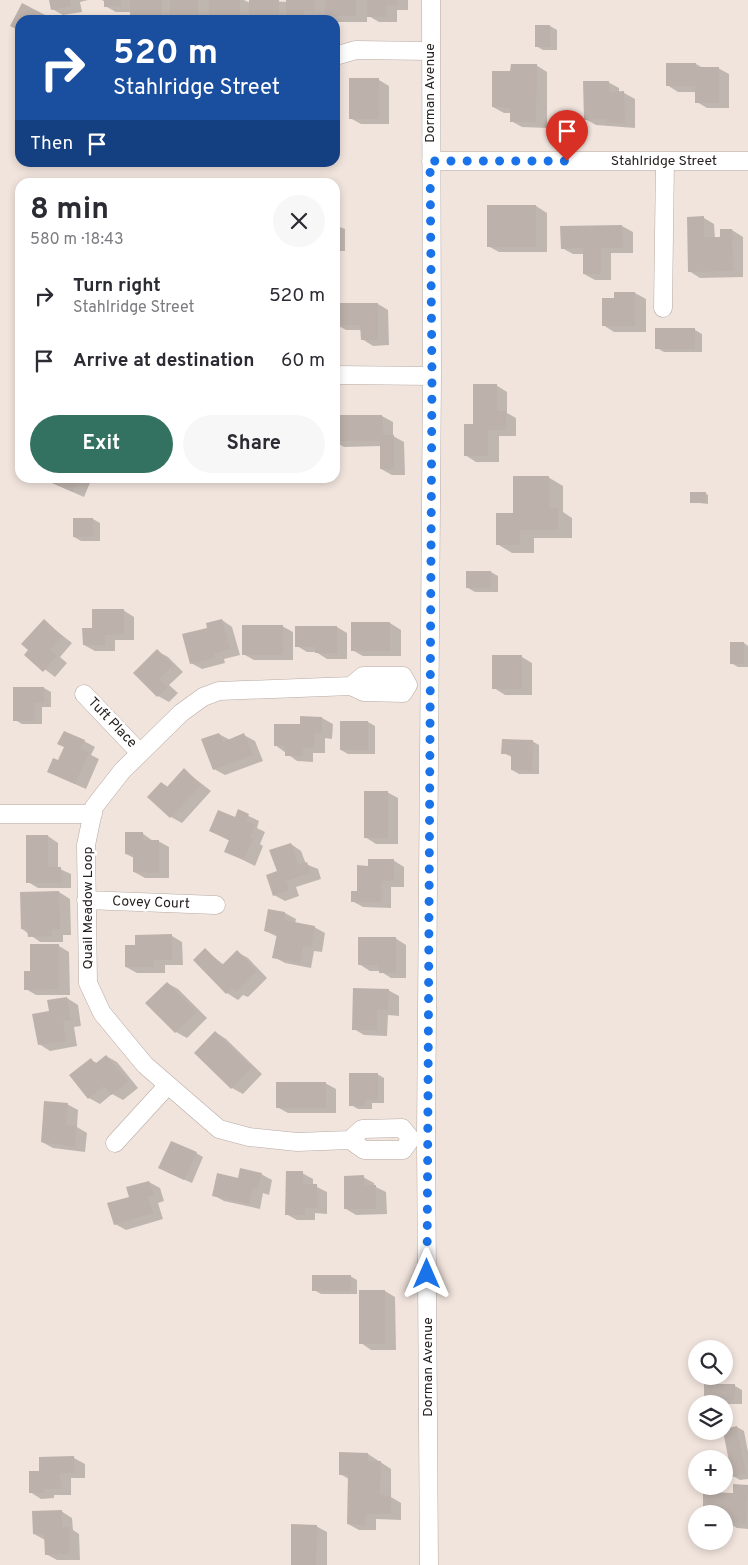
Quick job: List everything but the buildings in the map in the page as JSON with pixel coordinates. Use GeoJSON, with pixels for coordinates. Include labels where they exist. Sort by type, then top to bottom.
{"type":"FeatureCollection","features":[{"type":"Feature","properties":{"kind":"street","name":"Dorman Avenue"},"geometry":{"type":"LineString","coordinates":[[429,1565],[418,1139],[430,686],[432,376],[431,0]]}},
{"type":"Feature","properties":{"kind":"street"},"geometry":{"type":"LineString","coordinates":[[340,55],[356,50],[430,51]]}},
{"type":"Feature","properties":{"kind":"street","name":"Stahlridge Street"},"geometry":{"type":"LineString","coordinates":[[430,161],[748,161]]}},
{"type":"Feature","properties":{"kind":"street"},"geometry":{"type":"LineString","coordinates":[[664,308],[665,161]]}},
{"type":"Feature","properties":{"kind":"street"},"geometry":{"type":"LineString","coordinates":[[340,375],[432,376]]}},
{"type":"Feature","properties":{"kind":"street","name":"Quail Meadow Loop"},"geometry":{"type":"LineString","coordinates":[[418,1139],[402,1128],[362,1129],[350,1140],[297,1142],[249,1137],[219,1129],[168,1085],[146,1064],[102,1013],[88,983],[86,845],[94,807],[122,771],[181,713],[203,697],[219,691],[351,686],[362,676],[403,676],[408,685],[430,686]]}},
{"type":"Feature","properties":{"kind":"street","name":"Tuft Place"},"geometry":{"type":"LineString","coordinates":[[84,694],[140,753]]}},
{"type":"Feature","properties":{"kind":"street"},"geometry":{"type":"LineString","coordinates":[[0,814],[92,814]]}},
{"type":"Feature","properties":{"kind":"street","name":"Covey Court"},"geometry":{"type":"LineString","coordinates":[[86,900],[216,905]]}},
{"type":"Feature","properties":{"kind":"street"},"geometry":{"type":"LineString","coordinates":[[115,1143],[168,1085]]}},
{"type":"Feature","properties":{"kind":"route"},"geometry":{"type":"LineString","coordinates":[[427,1274],[426,1138],[432,376],[430,161],[567,161]]}}]}
